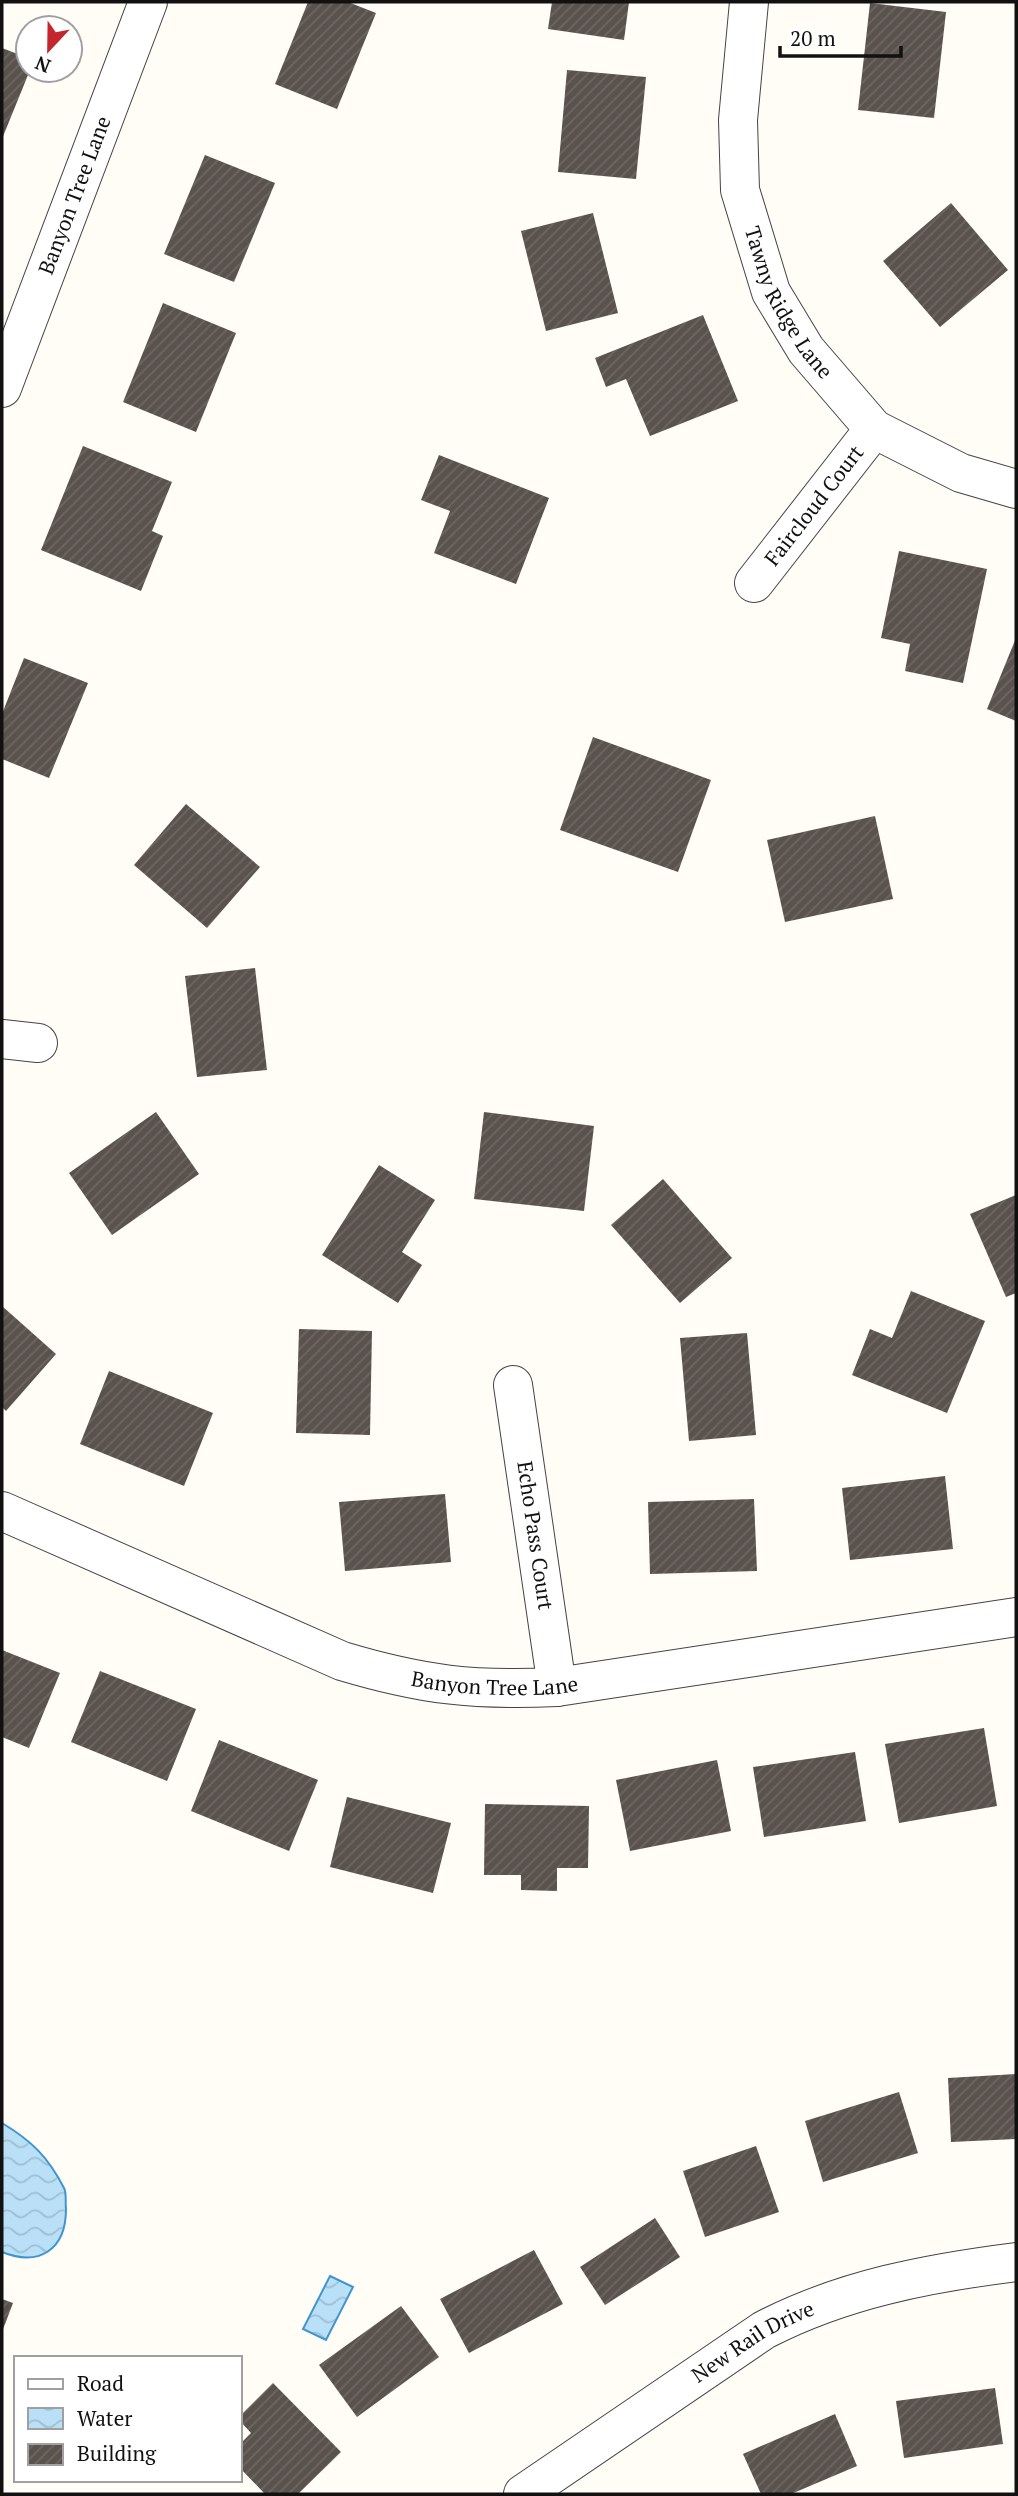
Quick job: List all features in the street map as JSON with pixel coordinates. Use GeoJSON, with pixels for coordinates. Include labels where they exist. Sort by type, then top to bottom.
{"type":"FeatureCollection","features":[{"type":"Feature","properties":{"kind":"street","name":"Banyon Tree Lane"},"geometry":{"type":"LineString","coordinates":[[2,388],[148,2]]}},
{"type":"Feature","properties":{"kind":"street","name":"Tawny Ridge Lane"},"geometry":{"type":"LineString","coordinates":[[749,2],[737,120],[740,190],[756,250],[771,292],[806,350],[874,429],[961,473],[1016,489]]}},
{"type":"Feature","properties":{"kind":"street","name":"Faircloud Court"},"geometry":{"type":"LineString","coordinates":[[754,583],[874,429]]}},
{"type":"Feature","properties":{"kind":"street","name":"Echo Pass Court"},"geometry":{"type":"LineString","coordinates":[[513,1385],[557,1687]]}},
{"type":"Feature","properties":{"kind":"street","name":"Banyon Tree Lane"},"geometry":{"type":"LineString","coordinates":[[2,1511],[342,1661],[391,1676],[444,1686],[502,1689],[557,1687],[1016,1617]]}},
{"type":"Feature","properties":{"kind":"street","name":"New Rail Drive"},"geometry":{"type":"LineString","coordinates":[[523,2494],[764,2330],[806,2308],[853,2293],[945,2271],[1016,2262]]}},
{"type":"Feature","properties":{"kind":"water"},"geometry":{"type":"Polygon","coordinates":[[[2,2123],[38,2151],[52,2167],[65,2190],[65,2223],[61,2235],[56,2245],[39,2256],[15,2256],[2,2252],[2,2123]]]}},
{"type":"Feature","properties":{"kind":"water"},"geometry":{"type":"Polygon","coordinates":[[[330,2276],[353,2287],[326,2340],[303,2329],[330,2276]]]}},
{"type":"Feature","properties":{"kind":"building"},"geometry":{"type":"Polygon","coordinates":[[[308,2],[348,2],[376,13],[337,109],[275,84],[308,2]]]}},
{"type":"Feature","properties":{"kind":"building"},"geometry":{"type":"Polygon","coordinates":[[[552,2],[629,2],[624,40],[548,29],[552,2]]]}},
{"type":"Feature","properties":{"kind":"building"},"geometry":{"type":"Polygon","coordinates":[[[870,3],[946,12],[934,118],[858,110],[870,3]]]}},
{"type":"Feature","properties":{"kind":"building"},"geometry":{"type":"Polygon","coordinates":[[[2,48],[14,53],[14,84],[24,84],[2,139],[2,48]]]}},
{"type":"Feature","properties":{"kind":"building"},"geometry":{"type":"Polygon","coordinates":[[[567,70],[646,77],[636,179],[558,172],[567,70]]]}},
{"type":"Feature","properties":{"kind":"building"},"geometry":{"type":"Polygon","coordinates":[[[205,155],[275,183],[234,282],[164,254],[205,155]]]}},
{"type":"Feature","properties":{"kind":"building"},"geometry":{"type":"Polygon","coordinates":[[[951,203],[1008,270],[940,327],[883,261],[951,203]]]}},
{"type":"Feature","properties":{"kind":"building"},"geometry":{"type":"Polygon","coordinates":[[[593,213],[618,313],[546,331],[521,231],[593,213]]]}},
{"type":"Feature","properties":{"kind":"building"},"geometry":{"type":"Polygon","coordinates":[[[163,303],[236,333],[196,432],[123,402],[163,303]]]}},
{"type":"Feature","properties":{"kind":"building"},"geometry":{"type":"Polygon","coordinates":[[[703,315],[738,401],[650,436],[626,379],[606,387],[595,358],[703,315]]]}},
{"type":"Feature","properties":{"kind":"building"},"geometry":{"type":"Polygon","coordinates":[[[83,446],[172,482],[152,531],[163,536],[141,591],[41,550],[83,446]]]}},
{"type":"Feature","properties":{"kind":"building"},"geometry":{"type":"Polygon","coordinates":[[[439,455],[549,498],[516,584],[434,553],[450,511],[421,500],[439,455]]]}},
{"type":"Feature","properties":{"kind":"building"},"geometry":{"type":"Polygon","coordinates":[[[899,551],[987,569],[963,683],[905,671],[910,644],[881,638],[899,551]]]}},
{"type":"Feature","properties":{"kind":"building"},"geometry":{"type":"Polygon","coordinates":[[[1016,638],[1016,721],[987,709],[1016,638]]]}},
{"type":"Feature","properties":{"kind":"building"},"geometry":{"type":"Polygon","coordinates":[[[24,658],[88,683],[49,778],[2,759],[2,714],[24,658]]]}},
{"type":"Feature","properties":{"kind":"building"},"geometry":{"type":"Polygon","coordinates":[[[593,737],[711,780],[678,872],[560,830],[593,737]]]}},
{"type":"Feature","properties":{"kind":"building"},"geometry":{"type":"Polygon","coordinates":[[[186,804],[260,867],[207,928],[134,865],[186,804]]]}},
{"type":"Feature","properties":{"kind":"building"},"geometry":{"type":"Polygon","coordinates":[[[875,816],[893,899],[785,922],[767,840],[875,816]]]}},
{"type":"Feature","properties":{"kind":"building"},"geometry":{"type":"Polygon","coordinates":[[[255,968],[267,1070],[197,1077],[185,976],[255,968]]]}},
{"type":"Feature","properties":{"kind":"building"},"geometry":{"type":"Polygon","coordinates":[[[156,1112],[199,1174],[112,1235],[69,1173],[156,1112]]]}},
{"type":"Feature","properties":{"kind":"building"},"geometry":{"type":"Polygon","coordinates":[[[484,1112],[594,1126],[584,1211],[474,1199],[484,1112]]]}},
{"type":"Feature","properties":{"kind":"building"},"geometry":{"type":"Polygon","coordinates":[[[379,1165],[435,1200],[402,1252],[422,1265],[398,1303],[322,1255],[379,1165]]]}},
{"type":"Feature","properties":{"kind":"building"},"geometry":{"type":"Polygon","coordinates":[[[663,1179],[732,1258],[680,1303],[611,1225],[663,1179]]]}},
{"type":"Feature","properties":{"kind":"building"},"geometry":{"type":"Polygon","coordinates":[[[1016,1195],[1016,1293],[1006,1297],[970,1214],[1016,1195]]]}},
{"type":"Feature","properties":{"kind":"building"},"geometry":{"type":"Polygon","coordinates":[[[911,1291],[985,1321],[947,1413],[852,1375],[870,1329],[892,1338],[911,1291]]]}},
{"type":"Feature","properties":{"kind":"building"},"geometry":{"type":"Polygon","coordinates":[[[2,1306],[56,1354],[6,1411],[2,1407],[2,1306]]]}},
{"type":"Feature","properties":{"kind":"building"},"geometry":{"type":"Polygon","coordinates":[[[299,1329],[372,1331],[370,1435],[296,1433],[299,1329]]]}},
{"type":"Feature","properties":{"kind":"building"},"geometry":{"type":"Polygon","coordinates":[[[747,1333],[756,1435],[689,1441],[680,1338],[747,1333]]]}},
{"type":"Feature","properties":{"kind":"building"},"geometry":{"type":"Polygon","coordinates":[[[109,1371],[213,1413],[184,1486],[80,1444],[109,1371]]]}},
{"type":"Feature","properties":{"kind":"building"},"geometry":{"type":"Polygon","coordinates":[[[945,1476],[953,1549],[850,1560],[842,1488],[945,1476]]]}},
{"type":"Feature","properties":{"kind":"building"},"geometry":{"type":"Polygon","coordinates":[[[445,1494],[451,1562],[345,1571],[339,1502],[445,1494]]]}},
{"type":"Feature","properties":{"kind":"building"},"geometry":{"type":"Polygon","coordinates":[[[754,1499],[757,1571],[650,1574],[648,1502],[754,1499]]]}},
{"type":"Feature","properties":{"kind":"building"},"geometry":{"type":"Polygon","coordinates":[[[2,1650],[60,1673],[29,1748],[2,1737],[2,1650]]]}},
{"type":"Feature","properties":{"kind":"building"},"geometry":{"type":"Polygon","coordinates":[[[100,1671],[196,1709],[167,1781],[71,1742],[100,1671]]]}},
{"type":"Feature","properties":{"kind":"building"},"geometry":{"type":"Polygon","coordinates":[[[984,1728],[997,1806],[899,1823],[885,1744],[984,1728]]]}},
{"type":"Feature","properties":{"kind":"building"},"geometry":{"type":"Polygon","coordinates":[[[219,1740],[318,1780],[289,1851],[191,1811],[219,1740]]]}},
{"type":"Feature","properties":{"kind":"building"},"geometry":{"type":"Polygon","coordinates":[[[855,1752],[866,1821],[764,1837],[753,1767],[855,1752]]]}},
{"type":"Feature","properties":{"kind":"building"},"geometry":{"type":"Polygon","coordinates":[[[717,1760],[731,1831],[630,1851],[616,1780],[717,1760]]]}},
{"type":"Feature","properties":{"kind":"building"},"geometry":{"type":"Polygon","coordinates":[[[347,1797],[451,1823],[433,1893],[330,1867],[347,1797]]]}},
{"type":"Feature","properties":{"kind":"building"},"geometry":{"type":"Polygon","coordinates":[[[485,1804],[589,1806],[588,1868],[557,1868],[557,1891],[521,1890],[521,1875],[484,1875],[485,1804]]]}},
{"type":"Feature","properties":{"kind":"building"},"geometry":{"type":"Polygon","coordinates":[[[1016,2074],[1016,2139],[951,2142],[948,2078],[1016,2074]]]}},
{"type":"Feature","properties":{"kind":"building"},"geometry":{"type":"Polygon","coordinates":[[[899,2092],[918,2153],[823,2182],[805,2121],[899,2092]]]}},
{"type":"Feature","properties":{"kind":"building"},"geometry":{"type":"Polygon","coordinates":[[[756,2146],[779,2212],[705,2237],[683,2171],[756,2146]]]}},
{"type":"Feature","properties":{"kind":"building"},"geometry":{"type":"Polygon","coordinates":[[[655,2218],[680,2257],[605,2305],[580,2267],[655,2218]]]}},
{"type":"Feature","properties":{"kind":"building"},"geometry":{"type":"Polygon","coordinates":[[[534,2250],[563,2304],[469,2353],[440,2299],[534,2250]]]}},
{"type":"Feature","properties":{"kind":"building"},"geometry":{"type":"Polygon","coordinates":[[[2,2299],[13,2303],[2,2332],[2,2299]]]}},
{"type":"Feature","properties":{"kind":"building"},"geometry":{"type":"Polygon","coordinates":[[[401,2306],[439,2357],[357,2417],[319,2365],[401,2306]]]}},
{"type":"Feature","properties":{"kind":"building"},"geometry":{"type":"Polygon","coordinates":[[[273,2383],[341,2452],[298,2494],[265,2494],[242,2470],[242,2442],[251,2433],[242,2423],[242,2414],[273,2383]]]}},
{"type":"Feature","properties":{"kind":"building"},"geometry":{"type":"Polygon","coordinates":[[[995,2388],[1003,2444],[904,2458],[896,2401],[995,2388]]]}},
{"type":"Feature","properties":{"kind":"building"},"geometry":{"type":"Polygon","coordinates":[[[835,2414],[857,2466],[791,2494],[761,2494],[743,2454],[835,2414]]]}}]}
